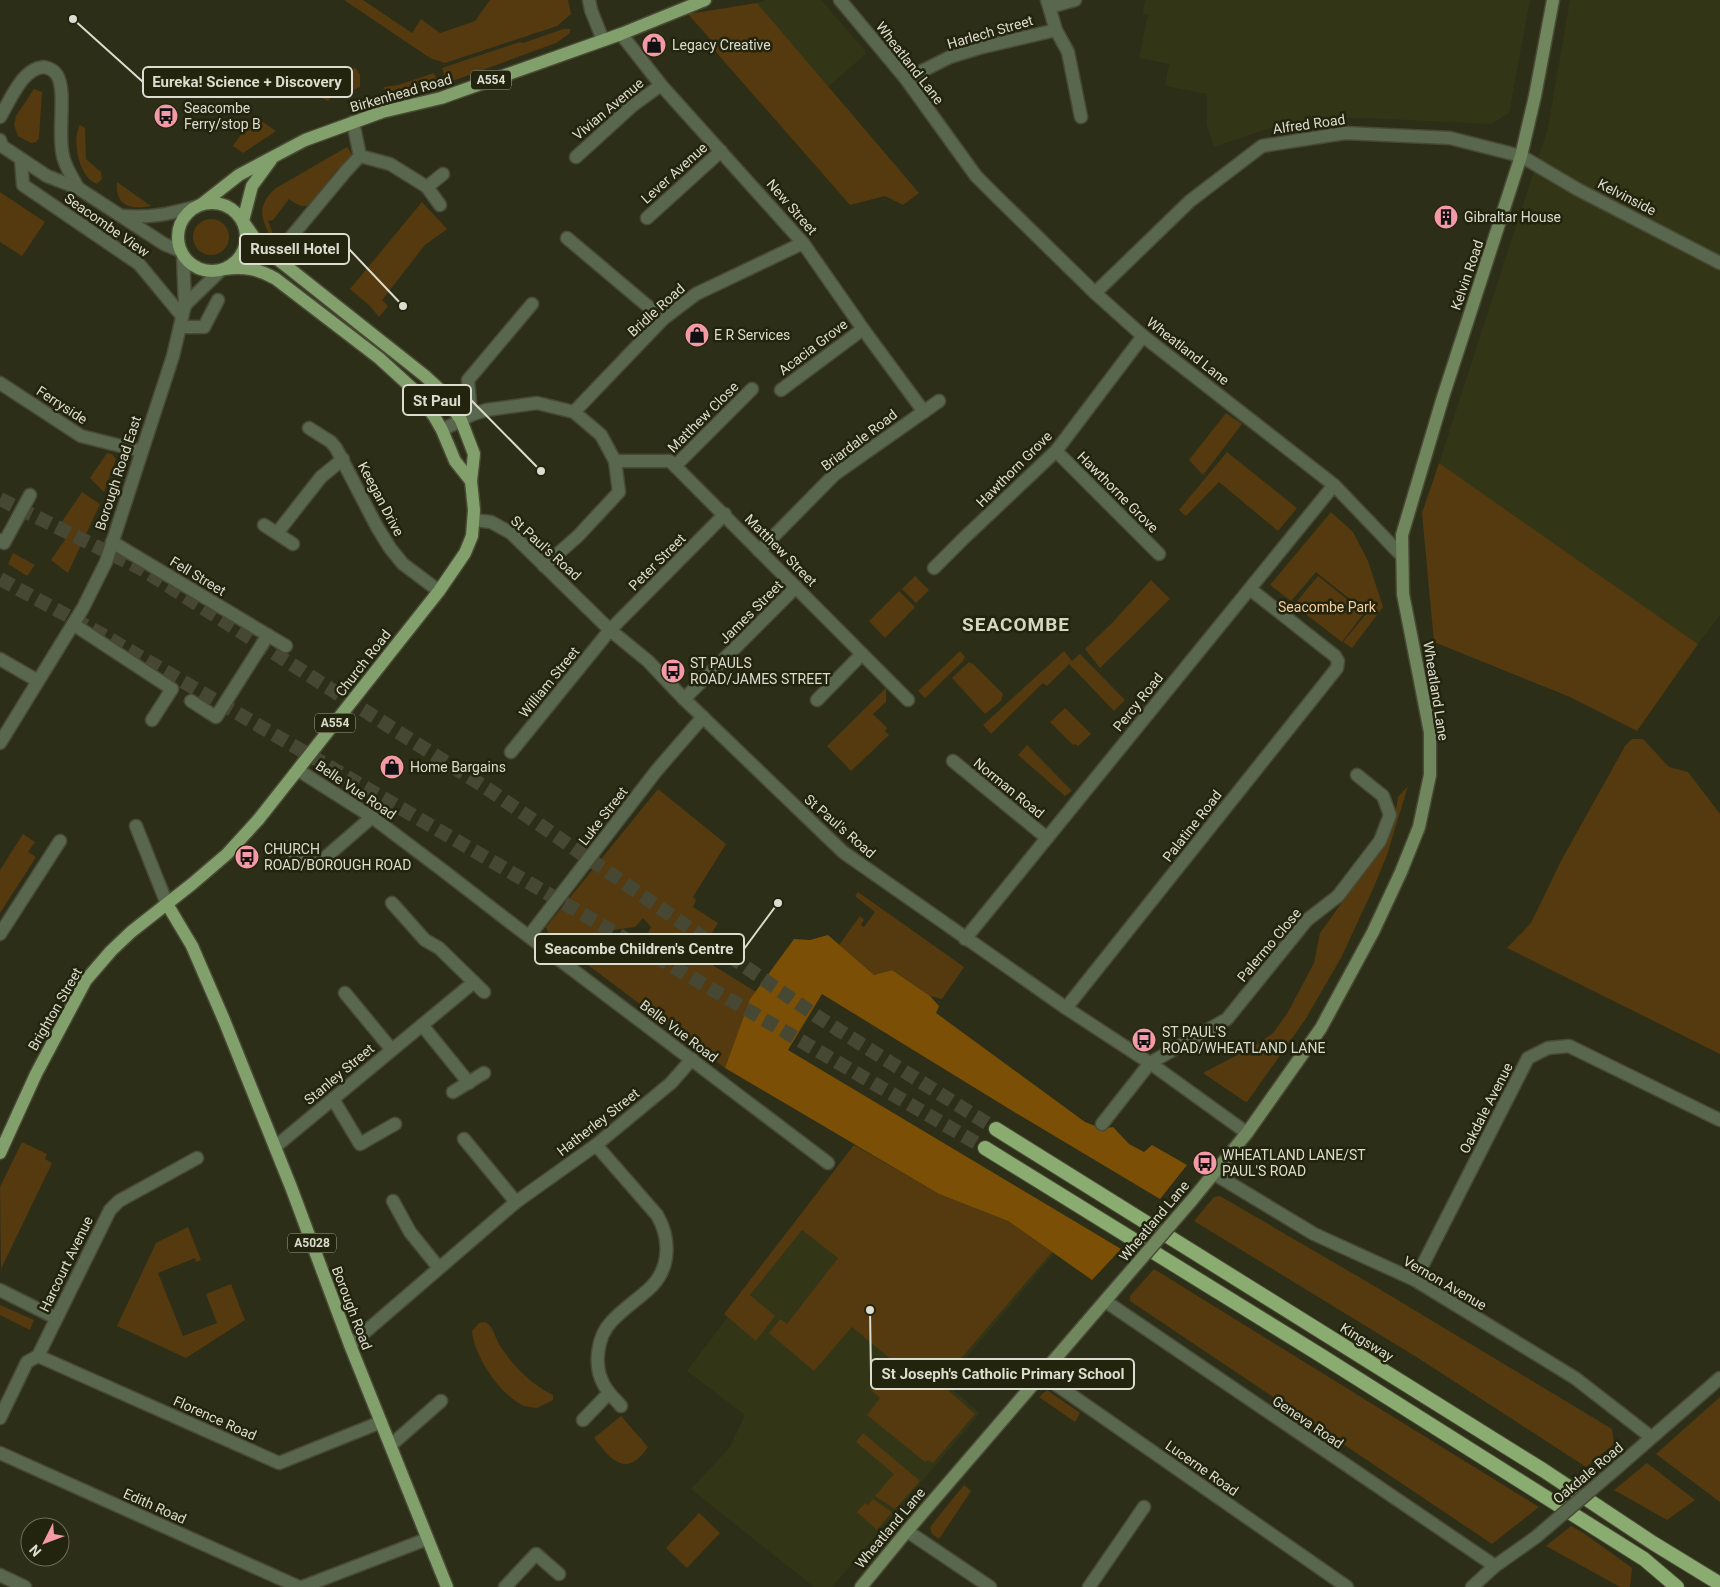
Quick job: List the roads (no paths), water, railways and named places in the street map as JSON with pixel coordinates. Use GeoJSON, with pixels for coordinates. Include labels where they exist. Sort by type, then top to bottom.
{"type":"FeatureCollection","features":[{"type":"Feature","properties":{"kind":"highway","name":"Kingsway"},"geometry":{"type":"LineString","coordinates":[[996,1130],[1543,1470],[1653,1543],[1720,1584]]}},
{"type":"Feature","properties":{"kind":"highway"},"geometry":{"type":"LineString","coordinates":[[985,1148],[1317,1353],[1644,1559],[1677,1587]]}},
{"type":"Feature","properties":{"kind":"main road","name":"Birkenhead Road"},"geometry":{"type":"LineString","coordinates":[[198,205],[239,175],[305,140],[382,112],[441,98],[621,34],[705,0]]}},
{"type":"Feature","properties":{"kind":"main road","name":"Kelvin Road"},"geometry":{"type":"LineString","coordinates":[[1402,556],[1402,535],[1429,441],[1521,156],[1553,0]]}},
{"type":"Feature","properties":{"kind":"main road","name":"Birkenhead Road"},"geometry":{"type":"LineString","coordinates":[[243,222],[252,186],[276,154]]}},
{"type":"Feature","properties":{"kind":"main road","name":"A554"},"geometry":{"type":"LineString","coordinates":[[182,253],[178,238],[181,222],[187,214],[198,205],[215,202],[224,204],[233,210],[243,222],[246,235],[245,246],[236,261],[223,269]]}},
{"type":"Feature","properties":{"kind":"main road","name":"Church Road"},"geometry":{"type":"LineString","coordinates":[[167,904],[226,854],[258,820],[298,770],[439,591],[466,553],[472,536],[474,520],[471,481],[474,454],[466,418],[425,376],[272,255],[256,240],[243,222]]}},
{"type":"Feature","properties":{"kind":"main road"},"geometry":{"type":"LineString","coordinates":[[182,253],[188,260],[200,268],[214,271],[239,267],[258,270],[284,283],[400,376],[424,402],[442,430],[455,461],[471,481]]}},
{"type":"Feature","properties":{"kind":"main road","name":"Wheatland Lane"},"geometry":{"type":"LineString","coordinates":[[862,1587],[907,1530],[1192,1200],[1247,1133],[1321,1028],[1373,932],[1419,827],[1430,775],[1430,732],[1403,594],[1402,556]]}},
{"type":"Feature","properties":{"kind":"main road","name":"Borough Road"},"geometry":{"type":"LineString","coordinates":[[167,904],[192,946],[224,1020],[275,1147],[350,1345],[447,1587]]}},
{"type":"Feature","properties":{"kind":"main road","name":"Brighton Street"},"geometry":{"type":"LineString","coordinates":[[0,1153],[36,1074],[86,980],[118,945],[167,904]]}},
{"type":"Feature","properties":{"kind":"street"},"geometry":{"type":"LineString","coordinates":[[589,0],[590,10],[604,40]]}},
{"type":"Feature","properties":{"kind":"street","name":"Wheatland Lane"},"geometry":{"type":"LineString","coordinates":[[840,0],[906,79],[976,176],[1095,293],[1143,336],[1334,485],[1402,556]]}},
{"type":"Feature","properties":{"kind":"street"},"geometry":{"type":"LineString","coordinates":[[1075,0],[1049,4],[1056,30],[1068,52],[1081,117]]}},
{"type":"Feature","properties":{"kind":"street","name":"Harlech Street"},"geometry":{"type":"LineString","coordinates":[[906,79],[950,58],[978,48],[1056,30]]}},
{"type":"Feature","properties":{"kind":"street","name":"New Street"},"geometry":{"type":"LineString","coordinates":[[621,34],[661,85],[803,243],[924,412]]}},
{"type":"Feature","properties":{"kind":"street"},"geometry":{"type":"LineString","coordinates":[[0,118],[21,82],[33,70],[44,67],[55,72],[60,82],[61,90],[60,140],[63,158],[78,188]]}},
{"type":"Feature","properties":{"kind":"street","name":"Vivian Avenue"},"geometry":{"type":"LineString","coordinates":[[576,157],[632,106],[661,85]]}},
{"type":"Feature","properties":{"kind":"street"},"geometry":{"type":"LineString","coordinates":[[353,122],[360,156]]}},
{"type":"Feature","properties":{"kind":"street","name":"Alfred Road"},"geometry":{"type":"LineString","coordinates":[[1095,293],[1190,202],[1262,146],[1345,133],[1450,138],[1521,156]]}},
{"type":"Feature","properties":{"kind":"street"},"geometry":{"type":"LineString","coordinates":[[1,144],[47,176],[78,188],[164,244],[182,253]]}},
{"type":"Feature","properties":{"kind":"street","name":"Lever Avenue"},"geometry":{"type":"LineString","coordinates":[[647,218],[721,151]]}},
{"type":"Feature","properties":{"kind":"street"},"geometry":{"type":"LineString","coordinates":[[360,156],[390,164],[427,187],[440,205]]}},
{"type":"Feature","properties":{"kind":"street"},"geometry":{"type":"LineString","coordinates":[[291,237],[360,156]]}},
{"type":"Feature","properties":{"kind":"street","name":"Kelvinside"},"geometry":{"type":"LineString","coordinates":[[1521,156],[1577,189],[1720,263]]}},
{"type":"Feature","properties":{"kind":"street","name":"Seacombe View"},"geometry":{"type":"LineString","coordinates":[[22,160],[23,186],[139,264],[183,316]]}},
{"type":"Feature","properties":{"kind":"street"},"geometry":{"type":"LineString","coordinates":[[427,187],[443,174]]}},
{"type":"Feature","properties":{"kind":"street"},"geometry":{"type":"LineString","coordinates":[[121,215],[145,218],[155,217],[198,205]]}},
{"type":"Feature","properties":{"kind":"street"},"geometry":{"type":"LineString","coordinates":[[567,238],[663,319]]}},
{"type":"Feature","properties":{"kind":"street","name":"Bridle Road"},"geometry":{"type":"LineString","coordinates":[[574,412],[663,319],[696,294],[803,243]]}},
{"type":"Feature","properties":{"kind":"street","name":"Borough Road East"},"geometry":{"type":"LineString","coordinates":[[0,742],[73,624],[106,562],[173,356],[183,316],[182,253]]}},
{"type":"Feature","properties":{"kind":"street"},"geometry":{"type":"LineString","coordinates":[[218,300],[204,327],[183,316],[223,269]]}},
{"type":"Feature","properties":{"kind":"street"},"geometry":{"type":"LineString","coordinates":[[466,418],[468,380],[532,304]]}},
{"type":"Feature","properties":{"kind":"street","name":"Acacia Grove"},"geometry":{"type":"LineString","coordinates":[[781,390],[863,329]]}},
{"type":"Feature","properties":{"kind":"street","name":"Hawthorn Grove"},"geometry":{"type":"LineString","coordinates":[[934,568],[1056,451],[1143,336]]}},
{"type":"Feature","properties":{"kind":"street","name":"Ferryside"},"geometry":{"type":"LineString","coordinates":[[0,382],[81,436],[141,451]]}},
{"type":"Feature","properties":{"kind":"street","name":"Matthew Close"},"geometry":{"type":"LineString","coordinates":[[675,466],[752,389]]}},
{"type":"Feature","properties":{"kind":"street","name":"Briardale Road"},"geometry":{"type":"LineString","coordinates":[[759,552],[836,474],[884,438],[939,401]]}},
{"type":"Feature","properties":{"kind":"street"},"geometry":{"type":"LineString","coordinates":[[442,430],[486,410],[537,403],[574,412],[601,435],[615,461],[619,492],[578,536],[544,566]]}},
{"type":"Feature","properties":{"kind":"street","name":"Keegan Drive"},"geometry":{"type":"LineString","coordinates":[[309,428],[331,442],[343,459],[377,527],[390,548],[403,564],[439,591]]}},
{"type":"Feature","properties":{"kind":"street","name":"Hawthorne Grove"},"geometry":{"type":"LineString","coordinates":[[1056,451],[1159,554]]}},
{"type":"Feature","properties":{"kind":"street","name":"Keegan Drive"},"geometry":{"type":"LineString","coordinates":[[277,533],[321,476],[343,459]]}},
{"type":"Feature","properties":{"kind":"street"},"geometry":{"type":"LineString","coordinates":[[615,461],[670,462],[675,466]]}},
{"type":"Feature","properties":{"kind":"street","name":"Matthew Street"},"geometry":{"type":"LineString","coordinates":[[675,466],[725,514],[759,552],[908,700]]}},
{"type":"Feature","properties":{"kind":"street","name":"Percy Road"},"geometry":{"type":"LineString","coordinates":[[965,939],[1334,485]]}},
{"type":"Feature","properties":{"kind":"street"},"geometry":{"type":"LineString","coordinates":[[1,545],[30,495]]}},
{"type":"Feature","properties":{"kind":"street","name":"Peter Street"},"geometry":{"type":"LineString","coordinates":[[610,630],[725,514]]}},
{"type":"Feature","properties":{"kind":"street","name":"St Paul's Road"},"geometry":{"type":"LineString","coordinates":[[474,520],[491,522],[511,533],[610,630],[648,661],[684,699],[843,852],[965,939],[1150,1063],[1247,1133]]}},
{"type":"Feature","properties":{"kind":"street"},"geometry":{"type":"LineString","coordinates":[[264,525],[292,544]]}},
{"type":"Feature","properties":{"kind":"street","name":"Fell Street"},"geometry":{"type":"LineString","coordinates":[[112,542],[286,646]]}},
{"type":"Feature","properties":{"kind":"street","name":"James Street"},"geometry":{"type":"LineString","coordinates":[[684,699],[796,587]]}},
{"type":"Feature","properties":{"kind":"street","name":"Palatine Road"},"geometry":{"type":"LineString","coordinates":[[1066,1008],[1337,668],[1338,661],[1335,656],[1250,589]]}},
{"type":"Feature","properties":{"kind":"street"},"geometry":{"type":"LineString","coordinates":[[73,624],[172,689],[152,720]]}},
{"type":"Feature","properties":{"kind":"street","name":"William Street"},"geometry":{"type":"LineString","coordinates":[[511,752],[610,630]]}},
{"type":"Feature","properties":{"kind":"street"},"geometry":{"type":"LineString","coordinates":[[191,701],[216,717],[268,635]]}},
{"type":"Feature","properties":{"kind":"street"},"geometry":{"type":"LineString","coordinates":[[816,700],[862,654]]}},
{"type":"Feature","properties":{"kind":"street"},"geometry":{"type":"LineString","coordinates":[[0,659],[38,682]]}},
{"type":"Feature","properties":{"kind":"street","name":"Luke Street"},"geometry":{"type":"LineString","coordinates":[[529,936],[658,770],[703,717]]}},
{"type":"Feature","properties":{"kind":"street","name":"Norman Road"},"geometry":{"type":"LineString","coordinates":[[952,761],[1047,838]]}},
{"type":"Feature","properties":{"kind":"street","name":"Belle Vue Road"},"geometry":{"type":"LineString","coordinates":[[298,770],[372,817],[828,1163]]}},
{"type":"Feature","properties":{"kind":"street","name":"Palermo Close"},"geometry":{"type":"LineString","coordinates":[[1150,1063],[1227,1019],[1308,920],[1338,896],[1380,841],[1390,815],[1383,796],[1357,775]]}},
{"type":"Feature","properties":{"kind":"street"},"geometry":{"type":"LineString","coordinates":[[287,848],[308,864],[319,863],[372,817]]}},
{"type":"Feature","properties":{"kind":"street"},"geometry":{"type":"LineString","coordinates":[[136,826],[167,904]]}},
{"type":"Feature","properties":{"kind":"street"},"geometry":{"type":"LineString","coordinates":[[0,934],[60,841]]}},
{"type":"Feature","properties":{"kind":"street"},"geometry":{"type":"LineString","coordinates":[[392,903],[425,940],[440,948],[484,992]]}},
{"type":"Feature","properties":{"kind":"street","name":"Stanley Street"},"geometry":{"type":"LineString","coordinates":[[275,1147],[474,982]]}},
{"type":"Feature","properties":{"kind":"street"},"geometry":{"type":"LineString","coordinates":[[345,993],[392,1050]]}},
{"type":"Feature","properties":{"kind":"street"},"geometry":{"type":"LineString","coordinates":[[422,1025],[469,1083]]}},
{"type":"Feature","properties":{"kind":"street","name":"Oakdale Avenue"},"geometry":{"type":"LineString","coordinates":[[1415,1280],[1528,1058],[1548,1048],[1569,1046],[1720,1120]]}},
{"type":"Feature","properties":{"kind":"street","name":"Hatherley Street"},"geometry":{"type":"LineString","coordinates":[[350,1345],[516,1202],[596,1145],[671,1084],[692,1059]]}},
{"type":"Feature","properties":{"kind":"street"},"geometry":{"type":"LineString","coordinates":[[1102,1124],[1150,1063]]}},
{"type":"Feature","properties":{"kind":"street"},"geometry":{"type":"LineString","coordinates":[[453,1092],[484,1073]]}},
{"type":"Feature","properties":{"kind":"street"},"geometry":{"type":"LineString","coordinates":[[333,1099],[360,1144],[395,1124]]}},
{"type":"Feature","properties":{"kind":"street"},"geometry":{"type":"LineString","coordinates":[[464,1139],[516,1202]]}},
{"type":"Feature","properties":{"kind":"street"},"geometry":{"type":"LineString","coordinates":[[596,1145],[656,1215],[662,1225],[667,1247],[663,1270],[658,1278],[652,1286],[610,1322],[602,1336],[598,1360],[603,1383],[620,1406]]}},
{"type":"Feature","properties":{"kind":"street","name":"Harcourt Avenue"},"geometry":{"type":"LineString","coordinates":[[0,1418],[27,1362],[38,1356],[106,1215],[114,1205],[196,1158]]}},
{"type":"Feature","properties":{"kind":"street","name":"Vernon Avenue"},"geometry":{"type":"LineString","coordinates":[[1213,1173],[1314,1234],[1415,1280],[1575,1378],[1651,1437]]}},
{"type":"Feature","properties":{"kind":"street"},"geometry":{"type":"LineString","coordinates":[[393,1201],[410,1232],[439,1268]]}},
{"type":"Feature","properties":{"kind":"street"},"geometry":{"type":"LineString","coordinates":[[0,1290],[56,1318]]}},
{"type":"Feature","properties":{"kind":"street","name":"Geneva Road"},"geometry":{"type":"LineString","coordinates":[[1107,1298],[1495,1566]]}},
{"type":"Feature","properties":{"kind":"street","name":"Florence Road"},"geometry":{"type":"LineString","coordinates":[[38,1356],[279,1463],[381,1422]]}},
{"type":"Feature","properties":{"kind":"street","name":"Lucerne Road"},"geometry":{"type":"LineString","coordinates":[[1041,1374],[1347,1587]]}},
{"type":"Feature","properties":{"kind":"street","name":"Oakdale Road"},"geometry":{"type":"LineString","coordinates":[[1472,1587],[1495,1566],[1536,1537],[1639,1450],[1651,1437],[1720,1378]]}},
{"type":"Feature","properties":{"kind":"street"},"geometry":{"type":"LineString","coordinates":[[583,1420],[609,1393]]}},
{"type":"Feature","properties":{"kind":"street"},"geometry":{"type":"LineString","coordinates":[[391,1444],[441,1401]]}},
{"type":"Feature","properties":{"kind":"street","name":"Edith Road"},"geometry":{"type":"LineString","coordinates":[[0,1453],[307,1586],[428,1539]]}},
{"type":"Feature","properties":{"kind":"street"},"geometry":{"type":"LineString","coordinates":[[1089,1587],[1144,1508]]}},
{"type":"Feature","properties":{"kind":"street"},"geometry":{"type":"LineString","coordinates":[[907,1530],[990,1587]]}},
{"type":"Feature","properties":{"kind":"street"},"geometry":{"type":"LineString","coordinates":[[505,1587],[536,1554],[559,1574]]}},
{"type":"Feature","properties":{"kind":"street"},"geometry":{"type":"LineString","coordinates":[[0,1575],[25,1587]]}},
{"type":"Feature","properties":{"kind":"tunnel"},"geometry":{"type":"LineString","coordinates":[[0,499],[140,568],[488,789],[818,1017],[996,1129]]}},
{"type":"Feature","properties":{"kind":"tunnel"},"geometry":{"type":"LineString","coordinates":[[0,579],[103,635],[985,1148]]}},
{"type":"Feature","properties":{"kind":"place","name":"Eureka! Science + Discovery"},"geometry":{"type":"Point","coordinates":[73,19]}},
{"type":"Feature","properties":{"kind":"place","name":"Legacy Creative"},"geometry":{"type":"Point","coordinates":[654,45]}},
{"type":"Feature","properties":{"kind":"place","name":"Seacombe Ferry/stop B"},"geometry":{"type":"Point","coordinates":[166,116]}},
{"type":"Feature","properties":{"kind":"place","name":"Gibraltar House"},"geometry":{"type":"Point","coordinates":[1446,217]}},
{"type":"Feature","properties":{"kind":"place","name":"Russell Hotel"},"geometry":{"type":"Point","coordinates":[403,306]}},
{"type":"Feature","properties":{"kind":"place","name":"E R Services"},"geometry":{"type":"Point","coordinates":[697,335]}},
{"type":"Feature","properties":{"kind":"place","name":"St Paul"},"geometry":{"type":"Point","coordinates":[541,471]}},
{"type":"Feature","properties":{"kind":"place","name":"ST PAULS ROAD/JAMES STREET"},"geometry":{"type":"Point","coordinates":[673,671]}},
{"type":"Feature","properties":{"kind":"place","name":"Home Bargains"},"geometry":{"type":"Point","coordinates":[392,767]}},
{"type":"Feature","properties":{"kind":"place","name":"CHURCH ROAD/BOROUGH ROAD"},"geometry":{"type":"Point","coordinates":[247,857]}},
{"type":"Feature","properties":{"kind":"place","name":"Seacombe Children's Centre"},"geometry":{"type":"Point","coordinates":[778,903]}},
{"type":"Feature","properties":{"kind":"place","name":"ST PAUL'S ROAD/WHEATLAND LANE"},"geometry":{"type":"Point","coordinates":[1144,1040]}},
{"type":"Feature","properties":{"kind":"place","name":"WHEATLAND LANE/ST PAUL'S ROAD"},"geometry":{"type":"Point","coordinates":[1205,1163]}},
{"type":"Feature","properties":{"kind":"place","name":"St Joseph's Catholic Primary School"},"geometry":{"type":"Point","coordinates":[870,1310]}},
{"type":"Feature","properties":{"kind":"district","name":"SEACOMBE"},"geometry":{"type":"Point","coordinates":[1016,624]}},
{"type":"Feature","properties":{"kind":"park label","name":"Seacombe Park"},"geometry":{"type":"Point","coordinates":[1327,607]}}]}
